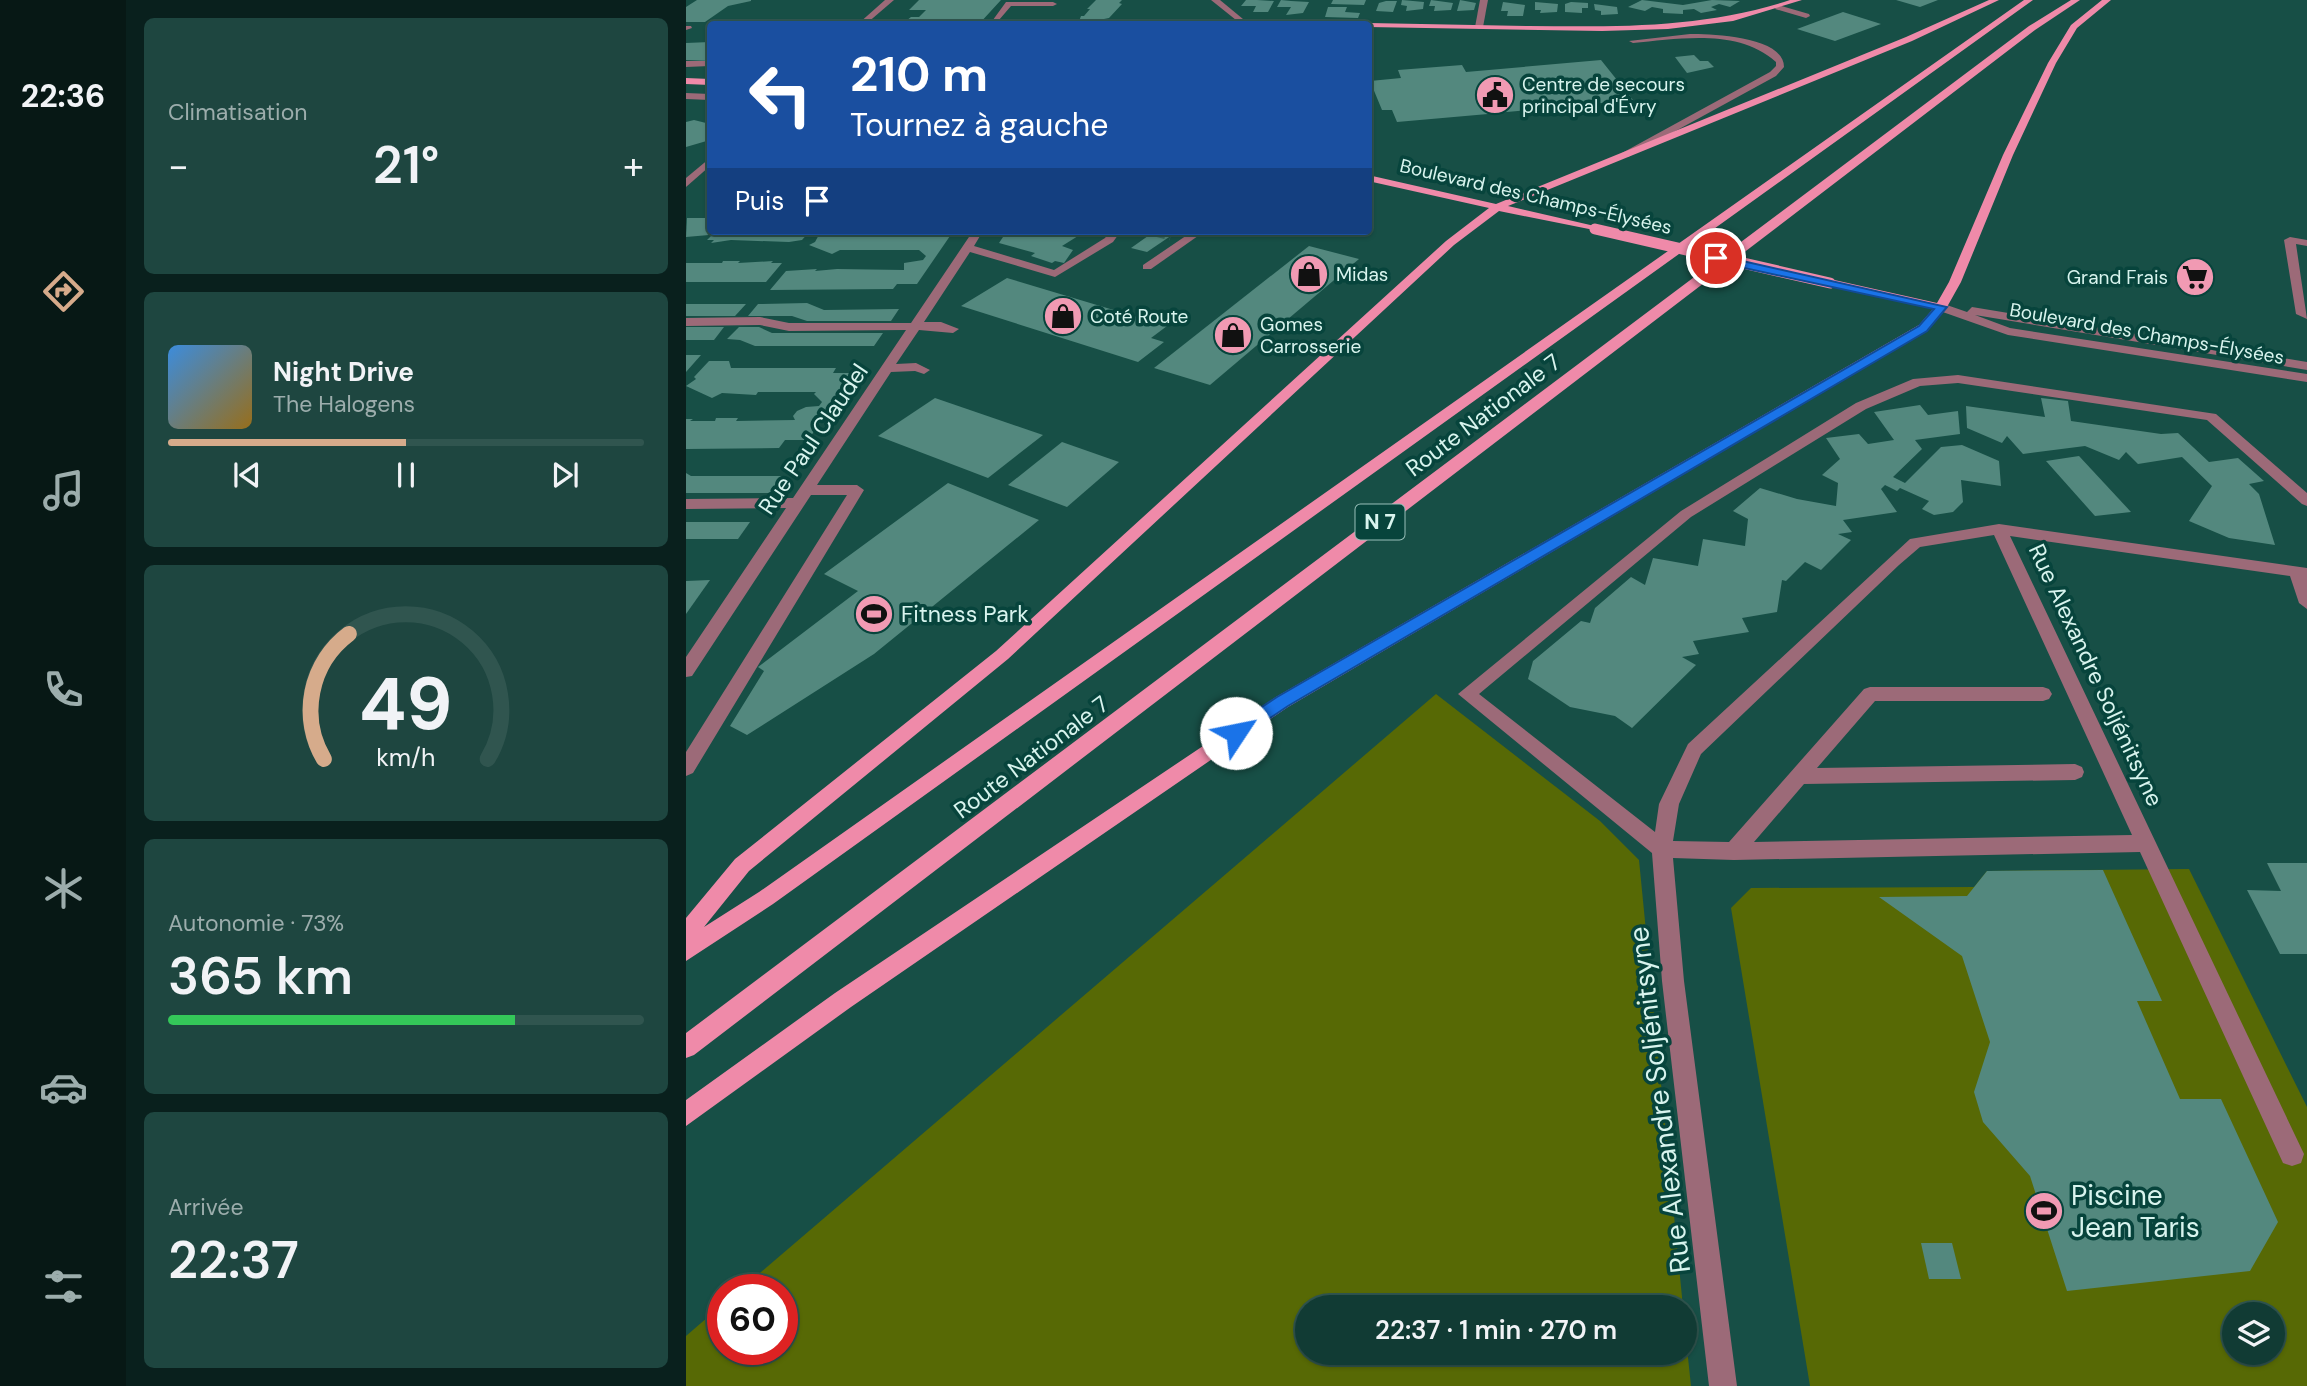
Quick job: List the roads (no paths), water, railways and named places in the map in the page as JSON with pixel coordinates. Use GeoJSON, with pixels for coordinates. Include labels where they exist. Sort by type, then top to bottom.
{"type":"FeatureCollection","features":[{"type":"Feature","properties":{"kind":"main road"},"geometry":{"type":"LineString","coordinates":[[1372,25],[1638,30],[1725,21],[1798,0]]}},
{"type":"Feature","properties":{"kind":"main road"},"geometry":{"type":"LineString","coordinates":[[686,934],[742,865],[1002,655],[1450,243],[1497,206],[1909,39],[1995,0]]}},
{"type":"Feature","properties":{"kind":"main road","name":"Route Nationale 7"},"geometry":{"type":"LineString","coordinates":[[686,951],[766,898],[2029,0]]}},
{"type":"Feature","properties":{"kind":"main road","name":"Route Nationale 7"},"geometry":{"type":"LineString","coordinates":[[686,1047],[1860,158],[2032,29],[2076,0]]}},
{"type":"Feature","properties":{"kind":"main road"},"geometry":{"type":"LineString","coordinates":[[686,1114],[844,999],[1282,702],[1923,328],[1941,307],[1955,282],[2008,155],[2052,63],[2074,27],[2107,0]]}},
{"type":"Feature","properties":{"kind":"main road"},"geometry":{"type":"LineString","coordinates":[[686,81],[707,82]]}},
{"type":"Feature","properties":{"kind":"main road","name":"Boulevard des Champs-Élysées"},"geometry":{"type":"LineString","coordinates":[[1372,179],[1941,307]]}},
{"type":"Feature","properties":{"kind":"street"},"geometry":{"type":"LineString","coordinates":[[866,21],[890,0]]}},
{"type":"Feature","properties":{"kind":"street"},"geometry":{"type":"LineString","coordinates":[[1216,0],[1241,21]]}},
{"type":"Feature","properties":{"kind":"street"},"geometry":{"type":"LineString","coordinates":[[1479,27],[1484,0]]}},
{"type":"Feature","properties":{"kind":"street"},"geometry":{"type":"LineString","coordinates":[[995,21],[1009,4],[1054,2]]}},
{"type":"Feature","properties":{"kind":"street"},"geometry":{"type":"LineString","coordinates":[[1043,21],[1054,2]]}},
{"type":"Feature","properties":{"kind":"street"},"geometry":{"type":"LineString","coordinates":[[1778,7],[1806,16]]}},
{"type":"Feature","properties":{"kind":"street"},"geometry":{"type":"LineString","coordinates":[[1625,155],[1773,74],[1780,67],[1780,61],[1769,50],[1731,38],[1633,41]]}},
{"type":"Feature","properties":{"kind":"street"},"geometry":{"type":"LineString","coordinates":[[686,64],[707,64]]}},
{"type":"Feature","properties":{"kind":"street"},"geometry":{"type":"LineString","coordinates":[[686,96],[707,97]]}},
{"type":"Feature","properties":{"kind":"street"},"geometry":{"type":"LineString","coordinates":[[686,184],[707,164]]}},
{"type":"Feature","properties":{"kind":"street","name":"Rue Paul Claudel"},"geometry":{"type":"LineString","coordinates":[[686,671],[975,235]]}},
{"type":"Feature","properties":{"kind":"street"},"geometry":{"type":"LineString","coordinates":[[967,247],[1055,274],[1110,240],[1113,235]]}},
{"type":"Feature","properties":{"kind":"street"},"geometry":{"type":"LineString","coordinates":[[1147,267],[1194,235]]}},
{"type":"Feature","properties":{"kind":"street"},"geometry":{"type":"LineString","coordinates":[[1171,236],[1187,240]]}},
{"type":"Feature","properties":{"kind":"street"},"geometry":{"type":"LineString","coordinates":[[2307,243],[2290,240],[2302,314],[2307,315]]}},
{"type":"Feature","properties":{"kind":"street","name":"Boulevard des Champs-Élysées"},"geometry":{"type":"LineString","coordinates":[[1941,307],[2010,315],[2307,366]]}},
{"type":"Feature","properties":{"kind":"street","name":"Boulevard des Champs-Élysées"},"geometry":{"type":"LineString","coordinates":[[1941,307],[2008,331],[2307,378]]}},
{"type":"Feature","properties":{"kind":"street"},"geometry":{"type":"LineString","coordinates":[[686,322],[760,321],[789,327],[941,326],[953,329]]}},
{"type":"Feature","properties":{"kind":"street"},"geometry":{"type":"LineString","coordinates":[[887,368],[924,370]]}},
{"type":"Feature","properties":{"kind":"street"},"geometry":{"type":"LineString","coordinates":[[1661,849],[1467,694],[1686,514],[1861,406],[1918,382],[1958,379],[2211,417],[2307,501]]}},
{"type":"Feature","properties":{"kind":"street"},"geometry":{"type":"LineString","coordinates":[[686,503],[801,497],[857,490],[686,768]]}},
{"type":"Feature","properties":{"kind":"street","name":"Rue Alexandre Soljénitsyne"},"geometry":{"type":"LineString","coordinates":[[1999,529],[2292,1154]]}},
{"type":"Feature","properties":{"kind":"street","name":"Rue Alexandre Soljénitsyne"},"geometry":{"type":"LineString","coordinates":[[1723,1386],[1673,981],[1661,849],[1669,804],[1694,749],[1915,543],[1999,529],[2302,573]]}},
{"type":"Feature","properties":{"kind":"street"},"geometry":{"type":"LineString","coordinates":[[2302,573],[2307,603]]}},
{"type":"Feature","properties":{"kind":"street"},"geometry":{"type":"LineString","coordinates":[[1734,851],[1802,776],[1870,694],[2043,694]]}},
{"type":"Feature","properties":{"kind":"street"},"geometry":{"type":"LineString","coordinates":[[1802,776],[2075,772]]}},
{"type":"Feature","properties":{"kind":"street","name":"Rue Alexandre Soljénitsyne"},"geometry":{"type":"LineString","coordinates":[[1661,849],[1734,851],[2146,843]]}},
{"type":"Feature","properties":{"kind":"place","name":"Centre de secours principal d'Évry"},"geometry":{"type":"Point","coordinates":[1495,95]}},
{"type":"Feature","properties":{"kind":"place","name":"Midas"},"geometry":{"type":"Point","coordinates":[1309,274]}},
{"type":"Feature","properties":{"kind":"place","name":"Grand Frais"},"geometry":{"type":"Point","coordinates":[2195,277]}},
{"type":"Feature","properties":{"kind":"place","name":"Coté Route"},"geometry":{"type":"Point","coordinates":[1063,316]}},
{"type":"Feature","properties":{"kind":"place","name":"Gomes Carrosserie"},"geometry":{"type":"Point","coordinates":[1233,335]}},
{"type":"Feature","properties":{"kind":"place","name":"Fitness Park"},"geometry":{"type":"Point","coordinates":[874,614]}},
{"type":"Feature","properties":{"kind":"place","name":"Piscine Jean Taris"},"geometry":{"type":"Point","coordinates":[2044,1211]}}]}
